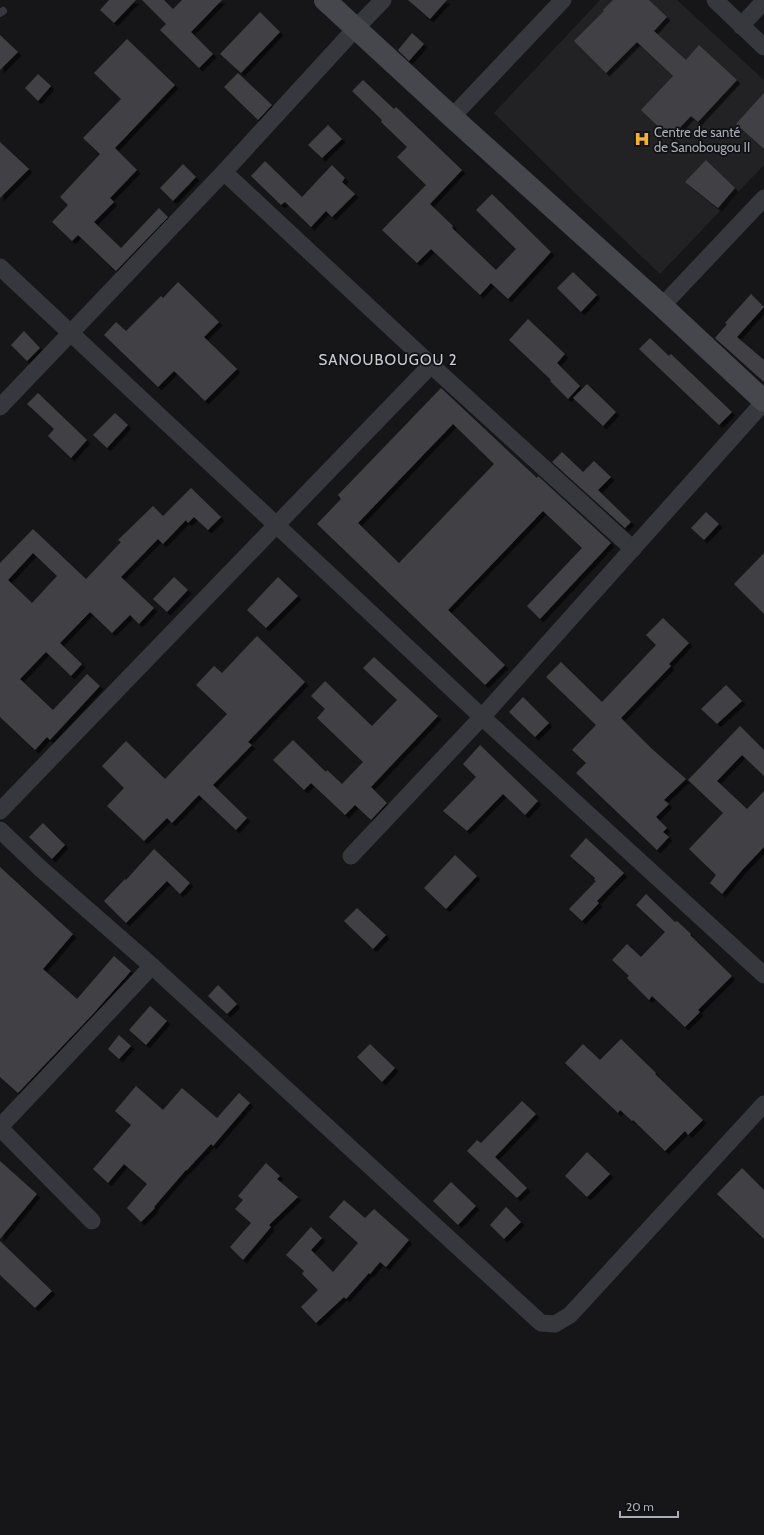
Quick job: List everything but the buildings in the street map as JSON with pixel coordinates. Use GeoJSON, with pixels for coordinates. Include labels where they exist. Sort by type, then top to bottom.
{"type":"FeatureCollection","features":[{"type":"Feature","properties":{"kind":"main road"},"geometry":{"type":"LineString","coordinates":[[325,0],[662,306],[764,402]]}},
{"type":"Feature","properties":{"kind":"street"},"geometry":{"type":"LineString","coordinates":[[0,407],[224,172],[383,0]]}},
{"type":"Feature","properties":{"kind":"street"},"geometry":{"type":"LineString","coordinates":[[452,116],[562,0]]}},
{"type":"Feature","properties":{"kind":"street"},"geometry":{"type":"LineString","coordinates":[[715,0],[764,47]]}},
{"type":"Feature","properties":{"kind":"street"},"geometry":{"type":"LineString","coordinates":[[742,26],[764,1]]}},
{"type":"Feature","properties":{"kind":"street"},"geometry":{"type":"LineString","coordinates":[[224,172],[431,365],[633,549]]}},
{"type":"Feature","properties":{"kind":"street"},"geometry":{"type":"LineString","coordinates":[[662,306],[764,198]]}},
{"type":"Feature","properties":{"kind":"street"},"geometry":{"type":"LineString","coordinates":[[0,267],[276,526],[764,976]]}},
{"type":"Feature","properties":{"kind":"street"},"geometry":{"type":"LineString","coordinates":[[0,811],[431,365]]}},
{"type":"Feature","properties":{"kind":"street"},"geometry":{"type":"LineString","coordinates":[[351,856],[482,717],[764,402]]}},
{"type":"Feature","properties":{"kind":"street"},"geometry":{"type":"LineString","coordinates":[[0,830],[41,869],[152,966],[541,1323],[555,1324],[570,1315],[764,1104]]}},
{"type":"Feature","properties":{"kind":"street"},"geometry":{"type":"LineString","coordinates":[[92,1221],[0,1127],[152,966]]}},
{"type":"Feature","properties":{"kind":"shaded area","name":"Centre de santé de Sanobougou II"},"geometry":{"type":"Polygon","coordinates":[[[600,0],[677,0],[764,80],[764,165],[660,274],[494,113],[600,0]]]}},
{"type":"Feature","properties":{"kind":"place","name":"Centre de santé de Sanobougou II"},"geometry":{"type":"Point","coordinates":[642,139]}},
{"type":"Feature","properties":{"kind":"district","name":"SANOUBOUGOU 2"},"geometry":{"type":"Point","coordinates":[388,360]}}]}
